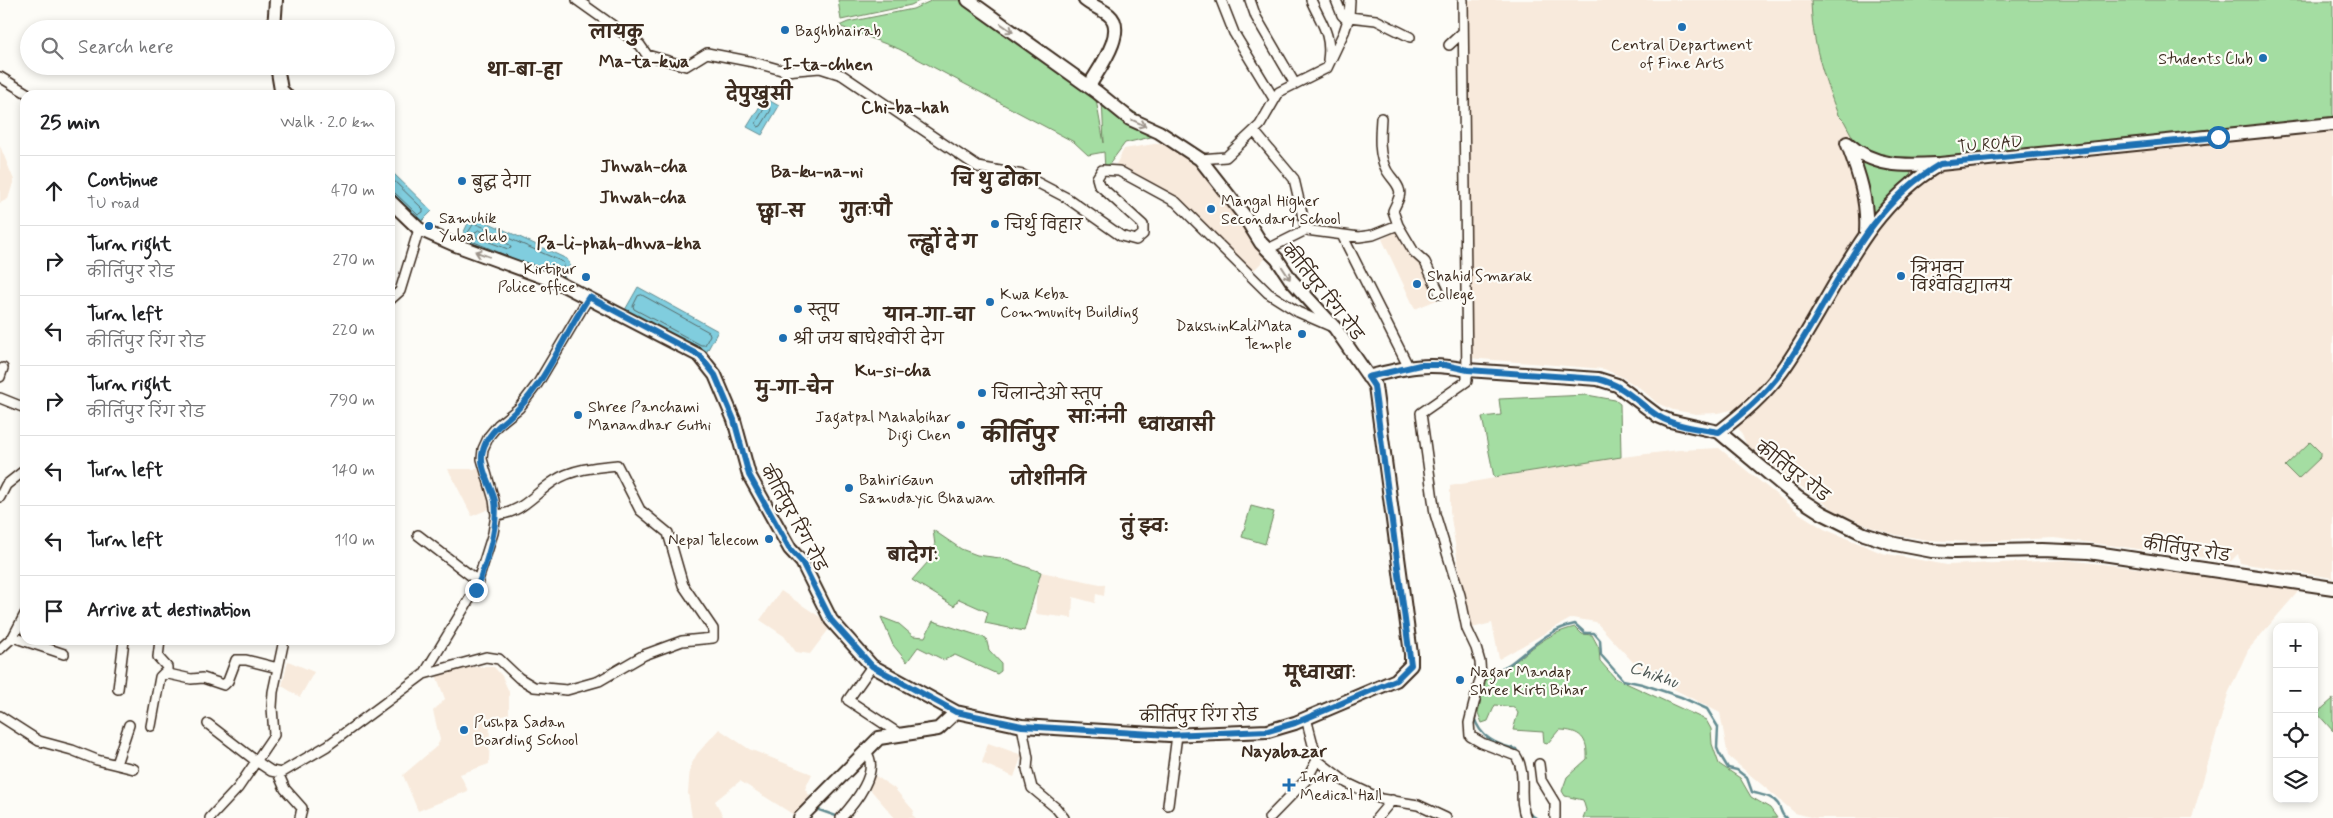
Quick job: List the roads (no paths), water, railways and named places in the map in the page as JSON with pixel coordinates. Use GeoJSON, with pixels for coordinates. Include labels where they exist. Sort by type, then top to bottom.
{"type":"FeatureCollection","features":[{"type":"Feature","properties":{"kind":"street"},"geometry":{"type":"LineString","coordinates":[[275,20],[276,0]]}},
{"type":"Feature","properties":{"kind":"street"},"geometry":{"type":"LineString","coordinates":[[577,0],[640,45],[646,55],[659,59],[686,66],[707,53],[719,54],[785,71],[820,68],[842,75],[978,166],[1023,176],[1067,198],[1121,236],[1136,240],[1143,234],[1143,225],[1099,185],[1097,178],[1102,170],[1119,172],[1176,202],[1268,293],[1298,312],[1335,328]]}},
{"type":"Feature","properties":{"kind":"street","name":"कीर्तिपुर रिंग रोड"},"geometry":{"type":"LineString","coordinates":[[395,206],[420,229],[453,244],[557,282],[700,356],[715,375],[734,420],[749,475],[790,549],[802,562],[831,620],[872,666],[956,712],[1022,726],[1177,735],[1268,731],[1306,718],[1396,680],[1411,665],[1374,386],[1335,328],[1291,280],[1277,258],[1268,249],[1200,159],[1159,132],[1130,119],[1089,86],[968,0]]}},
{"type":"Feature","properties":{"kind":"street"},"geometry":{"type":"LineString","coordinates":[[1085,0],[1110,16],[1115,26],[1115,38],[1089,86]]}},
{"type":"Feature","properties":{"kind":"street"},"geometry":{"type":"LineString","coordinates":[[1221,0],[1234,33],[1274,99]]}},
{"type":"Feature","properties":{"kind":"street"},"geometry":{"type":"LineString","coordinates":[[1250,0],[1256,17],[1295,84]]}},
{"type":"Feature","properties":{"kind":"street"},"geometry":{"type":"LineString","coordinates":[[1311,0],[1328,34],[1330,46],[1327,68]]}},
{"type":"Feature","properties":{"kind":"street"},"geometry":{"type":"LineString","coordinates":[[1336,0],[1342,15],[1348,19],[1376,20],[1410,37]]}},
{"type":"Feature","properties":{"kind":"street"},"geometry":{"type":"LineString","coordinates":[[1200,159],[1226,157],[1260,125],[1279,92],[1327,68],[1348,19],[1350,0]]}},
{"type":"Feature","properties":{"kind":"street"},"geometry":{"type":"LineString","coordinates":[[1463,0],[1468,381],[1421,412],[1435,514],[1460,595],[1467,629],[1480,662],[1481,676],[1469,723],[1470,736],[1482,743],[1516,756],[1520,763],[1524,787],[1522,810],[1526,818]]}},
{"type":"Feature","properties":{"kind":"street"},"geometry":{"type":"LineString","coordinates":[[1449,45],[1462,33]]}},
{"type":"Feature","properties":{"kind":"street"},"geometry":{"type":"LineString","coordinates":[[278,75],[281,90]]}},
{"type":"Feature","properties":{"kind":"street"},"geometry":{"type":"LineString","coordinates":[[0,76],[22,90]]}},
{"type":"Feature","properties":{"kind":"street"},"geometry":{"type":"LineString","coordinates":[[1381,118],[1381,156],[1385,167],[1400,189],[1393,211],[1414,252],[1425,262],[1440,294]]}},
{"type":"Feature","properties":{"kind":"street","name":"TU ROAD"},"geometry":{"type":"LineString","coordinates":[[1719,432],[1751,407],[1782,372],[1812,325],[1866,232],[1906,187],[1940,164],[2333,124]]}},
{"type":"Feature","properties":{"kind":"street"},"geometry":{"type":"LineString","coordinates":[[1254,131],[1294,179],[1306,230]]}},
{"type":"Feature","properties":{"kind":"street"},"geometry":{"type":"LineString","coordinates":[[1866,232],[1867,217],[1863,188],[1847,143],[1858,153],[1884,163],[1911,166],[1940,164]]}},
{"type":"Feature","properties":{"kind":"street"},"geometry":{"type":"LineString","coordinates":[[1268,249],[1306,230],[1343,237],[1373,235],[1398,224]]}},
{"type":"Feature","properties":{"kind":"street"},"geometry":{"type":"LineString","coordinates":[[395,296],[400,291],[420,229]]}},
{"type":"Feature","properties":{"kind":"street"},"geometry":{"type":"LineString","coordinates":[[1343,237],[1408,366]]}},
{"type":"Feature","properties":{"kind":"street"},"geometry":{"type":"LineString","coordinates":[[208,724],[256,761],[271,771],[278,773],[288,770],[327,746],[424,674],[464,611],[479,582],[496,516],[494,500],[482,458],[489,436],[498,425],[519,408],[538,382],[589,297]]}},
{"type":"Feature","properties":{"kind":"street","name":"कीर्तिपुर रोड"},"geometry":{"type":"LineString","coordinates":[[1368,377],[1408,366],[1445,365],[1468,370],[1608,381],[1630,392],[1658,416],[1670,421],[1719,432],[1797,497],[1822,513],[1864,534],[1914,549],[1947,552],[2042,550],[2088,552],[2333,588]]}},
{"type":"Feature","properties":{"kind":"street"},"geometry":{"type":"LineString","coordinates":[[0,377],[3,368]]}},
{"type":"Feature","properties":{"kind":"street"},"geometry":{"type":"LineString","coordinates":[[0,398],[20,406]]}},
{"type":"Feature","properties":{"kind":"street"},"geometry":{"type":"LineString","coordinates":[[424,674],[486,657],[499,659],[520,678],[534,687],[567,690],[599,681],[644,655],[682,640],[713,638],[713,629],[683,585],[668,532],[640,510],[617,465],[588,467],[555,480],[530,503],[508,515],[496,516]]}},
{"type":"Feature","properties":{"kind":"street"},"geometry":{"type":"LineString","coordinates":[[0,497],[6,485],[20,474]]}},
{"type":"Feature","properties":{"kind":"street"},"geometry":{"type":"LineString","coordinates":[[418,535],[479,582]]}},
{"type":"Feature","properties":{"kind":"street"},"geometry":{"type":"LineString","coordinates":[[0,649],[13,637],[20,624]]}},
{"type":"Feature","properties":{"kind":"street"},"geometry":{"type":"LineString","coordinates":[[13,637],[20,639]]}},
{"type":"Feature","properties":{"kind":"street"},"geometry":{"type":"LineString","coordinates":[[37,645],[64,654]]}},
{"type":"Feature","properties":{"kind":"street"},"geometry":{"type":"LineString","coordinates":[[118,689],[123,645]]}},
{"type":"Feature","properties":{"kind":"street"},"geometry":{"type":"LineString","coordinates":[[159,645],[158,657],[167,667],[167,673]]}},
{"type":"Feature","properties":{"kind":"street"},"geometry":{"type":"LineString","coordinates":[[210,818],[238,788],[274,735],[272,707],[283,645]]}},
{"type":"Feature","properties":{"kind":"street"},"geometry":{"type":"LineString","coordinates":[[152,726],[160,677],[164,673],[191,679],[203,678],[224,685],[228,681],[236,660],[246,660],[278,668]]}},
{"type":"Feature","properties":{"kind":"street"},"geometry":{"type":"LineString","coordinates":[[872,666],[848,700],[901,735]]}},
{"type":"Feature","properties":{"kind":"street"},"geometry":{"type":"LineString","coordinates":[[800,818],[879,738],[938,729],[956,712]]}},
{"type":"Feature","properties":{"kind":"street"},"geometry":{"type":"LineString","coordinates":[[0,716],[39,741],[134,769]]}},
{"type":"Feature","properties":{"kind":"street"},"geometry":{"type":"LineString","coordinates":[[1306,718],[1317,760],[1347,783],[1381,799],[1418,805],[1446,818]]}},
{"type":"Feature","properties":{"kind":"street"},"geometry":{"type":"LineString","coordinates":[[116,764],[128,725]]}},
{"type":"Feature","properties":{"kind":"street"},"geometry":{"type":"LineString","coordinates":[[1022,726],[1028,758],[1027,770],[1032,788],[1056,808],[1064,818]]}},
{"type":"Feature","properties":{"kind":"street"},"geometry":{"type":"LineString","coordinates":[[1168,805],[1177,735]]}},
{"type":"Feature","properties":{"kind":"street"},"geometry":{"type":"LineString","coordinates":[[841,818],[867,784],[870,771],[866,752]]}},
{"type":"Feature","properties":{"kind":"street"},"geometry":{"type":"LineString","coordinates":[[1269,818],[1307,778],[1317,760]]}},
{"type":"Feature","properties":{"kind":"street"},"geometry":{"type":"LineString","coordinates":[[1539,764],[1541,780],[1554,802],[1555,818]]}},
{"type":"Feature","properties":{"kind":"street"},"geometry":{"type":"LineString","coordinates":[[278,773],[285,789],[302,808],[300,818]]}},
{"type":"Feature","properties":{"kind":"street"},"geometry":{"type":"LineString","coordinates":[[1377,818],[1392,800]]}},
{"type":"Feature","properties":{"kind":"water"},"geometry":{"type":"Polygon","coordinates":[[[765,98],[779,106],[762,135],[747,127],[765,98]]]}},
{"type":"Feature","properties":{"kind":"water"},"geometry":{"type":"Polygon","coordinates":[[[395,175],[432,211],[420,223],[395,199],[395,175]]]}},
{"type":"Feature","properties":{"kind":"water"},"geometry":{"type":"Polygon","coordinates":[[[474,216],[567,259],[570,265],[563,279],[460,240],[471,217],[474,216]]]}},
{"type":"Feature","properties":{"kind":"water"},"geometry":{"type":"Polygon","coordinates":[[[638,287],[718,331],[706,353],[625,310],[638,287]]]}},
{"type":"Feature","properties":{"kind":"waterway","name":"Chikhu"},"geometry":{"type":"LineString","coordinates":[[1484,679],[1511,663],[1533,645],[1557,630],[1575,624],[1585,633],[1594,633],[1600,640],[1601,655],[1623,680],[1642,684],[1681,697],[1707,709],[1718,727],[1717,748],[1728,768],[1737,770],[1747,778],[1752,792],[1770,797],[1776,801],[1786,818]]}},
{"type":"Feature","properties":{"kind":"waterway","name":"Chikhu"},"geometry":{"type":"LineString","coordinates":[[1474,717],[1480,730],[1485,735],[1496,743],[1516,749],[1522,761]]}},
{"type":"Feature","properties":{"kind":"waterway"},"geometry":{"type":"LineString","coordinates":[[819,810],[839,817]]}},
{"type":"Feature","properties":{"kind":"waterway","name":"Chikhu"},"geometry":{"type":"LineString","coordinates":[[1527,812],[1536,818]]}},
{"type":"Feature","properties":{"kind":"place","name":"Central Department of Fine Arts"},"geometry":{"type":"Point","coordinates":[1682,27]}},
{"type":"Feature","properties":{"kind":"place","name":"Baghbhairab"},"geometry":{"type":"Point","coordinates":[785,30]}},
{"type":"Feature","properties":{"kind":"place","name":"Students Club"},"geometry":{"type":"Point","coordinates":[2263,58]}},
{"type":"Feature","properties":{"kind":"place","name":"बुद्ध देगा"},"geometry":{"type":"Point","coordinates":[462,181]}},
{"type":"Feature","properties":{"kind":"place","name":"Mangal Higher Secondary School"},"geometry":{"type":"Point","coordinates":[1211,209]}},
{"type":"Feature","properties":{"kind":"place","name":"चिर्थु विहार"},"geometry":{"type":"Point","coordinates":[995,224]}},
{"type":"Feature","properties":{"kind":"place","name":"Samuhik Yuba club"},"geometry":{"type":"Point","coordinates":[429,226]}},
{"type":"Feature","properties":{"kind":"place","name":"त्रिभुवन विश्वविद्यालय"},"geometry":{"type":"Point","coordinates":[1901,276]}},
{"type":"Feature","properties":{"kind":"place","name":"Kirtipur Police office"},"geometry":{"type":"Point","coordinates":[586,277]}},
{"type":"Feature","properties":{"kind":"place","name":"Shahid Smarak College"},"geometry":{"type":"Point","coordinates":[1417,284]}},
{"type":"Feature","properties":{"kind":"place","name":"Kwa Keba Community Building"},"geometry":{"type":"Point","coordinates":[990,302]}},
{"type":"Feature","properties":{"kind":"place","name":"स्तूप"},"geometry":{"type":"Point","coordinates":[798,309]}},
{"type":"Feature","properties":{"kind":"place","name":"DakshinKaliMata Temple"},"geometry":{"type":"Point","coordinates":[1302,334]}},
{"type":"Feature","properties":{"kind":"place","name":"श्री जय बाघेश्वोरी देग"},"geometry":{"type":"Point","coordinates":[783,338]}},
{"type":"Feature","properties":{"kind":"place","name":"चिलान्देओ स्तूप"},"geometry":{"type":"Point","coordinates":[982,393]}},
{"type":"Feature","properties":{"kind":"place","name":"Shree Panchami Manandhar Guthi"},"geometry":{"type":"Point","coordinates":[578,415]}},
{"type":"Feature","properties":{"kind":"place","name":"Jagatpal Mahabihar Digi Chen"},"geometry":{"type":"Point","coordinates":[961,425]}},
{"type":"Feature","properties":{"kind":"place","name":"BahiriGaun Samudayic Bhawan"},"geometry":{"type":"Point","coordinates":[849,488]}},
{"type":"Feature","properties":{"kind":"place","name":"Nepal Telecom"},"geometry":{"type":"Point","coordinates":[769,539]}},
{"type":"Feature","properties":{"kind":"place","name":"Nagar Mandap Shree Kirti Bihar"},"geometry":{"type":"Point","coordinates":[1460,680]}},
{"type":"Feature","properties":{"kind":"place","name":"Pushpa Sadan Boarding School"},"geometry":{"type":"Point","coordinates":[464,730]}},
{"type":"Feature","properties":{"kind":"place","name":"Indra Medical Hall"},"geometry":{"type":"Point","coordinates":[1289,785]}},
{"type":"Feature","properties":{"kind":"district","name":"लायकु"},"geometry":{"type":"Point","coordinates":[616,32]}},
{"type":"Feature","properties":{"kind":"district","name":"Ma-ta-kwa"},"geometry":{"type":"Point","coordinates":[644,61]}},
{"type":"Feature","properties":{"kind":"district","name":"I-ta-chhen"},"geometry":{"type":"Point","coordinates":[828,64]}},
{"type":"Feature","properties":{"kind":"district","name":"था-बा-हा"},"geometry":{"type":"Point","coordinates":[524,70]}},
{"type":"Feature","properties":{"kind":"district","name":"देपुखुसी"},"geometry":{"type":"Point","coordinates":[759,94]}},
{"type":"Feature","properties":{"kind":"district","name":"Chi-ba-hah"},"geometry":{"type":"Point","coordinates":[905,107]}},
{"type":"Feature","properties":{"kind":"district","name":"Jhwah-cha"},"geometry":{"type":"Point","coordinates":[644,166]}},
{"type":"Feature","properties":{"kind":"district","name":"Ba-ku-na-ni"},"geometry":{"type":"Point","coordinates":[817,171]}},
{"type":"Feature","properties":{"kind":"district","name":"चि थु ढोका"},"geometry":{"type":"Point","coordinates":[996,180]}},
{"type":"Feature","properties":{"kind":"district","name":"Jhwah-cha"},"geometry":{"type":"Point","coordinates":[643,197]}},
{"type":"Feature","properties":{"kind":"district","name":"गुत:पौ"},"geometry":{"type":"Point","coordinates":[866,210]}},
{"type":"Feature","properties":{"kind":"district","name":"छ्वा-स"},"geometry":{"type":"Point","coordinates":[781,211]}},
{"type":"Feature","properties":{"kind":"district","name":"ल्ह्वों दे ग"},"geometry":{"type":"Point","coordinates":[943,242]}},
{"type":"Feature","properties":{"kind":"district","name":"Pa-li-phah-dhwa-kha"},"geometry":{"type":"Point","coordinates":[619,243]}},
{"type":"Feature","properties":{"kind":"district","name":"यान-गा-चा"},"geometry":{"type":"Point","coordinates":[929,315]}},
{"type":"Feature","properties":{"kind":"district","name":"Ku-si-cha"},"geometry":{"type":"Point","coordinates":[893,370]}},
{"type":"Feature","properties":{"kind":"district","name":"मु-गा-चेन"},"geometry":{"type":"Point","coordinates":[794,388]}},
{"type":"Feature","properties":{"kind":"district","name":"साःनंनी"},"geometry":{"type":"Point","coordinates":[1097,417]}},
{"type":"Feature","properties":{"kind":"district","name":"ध्वाखासी"},"geometry":{"type":"Point","coordinates":[1176,425]}},
{"type":"Feature","properties":{"kind":"district","name":"कीर्तिपुर"},"geometry":{"type":"Point","coordinates":[1020,435]}},
{"type":"Feature","properties":{"kind":"district","name":"जोशीननि"},"geometry":{"type":"Point","coordinates":[1048,479]}},
{"type":"Feature","properties":{"kind":"district","name":"तुं झ्वः"},"geometry":{"type":"Point","coordinates":[1145,526]}},
{"type":"Feature","properties":{"kind":"district","name":"बादेग:"},"geometry":{"type":"Point","coordinates":[913,555]}},
{"type":"Feature","properties":{"kind":"district","name":"मूध्वाखा:"},"geometry":{"type":"Point","coordinates":[1320,673]}},
{"type":"Feature","properties":{"kind":"district","name":"Nayabazar"},"geometry":{"type":"Point","coordinates":[1284,751]}}]}
